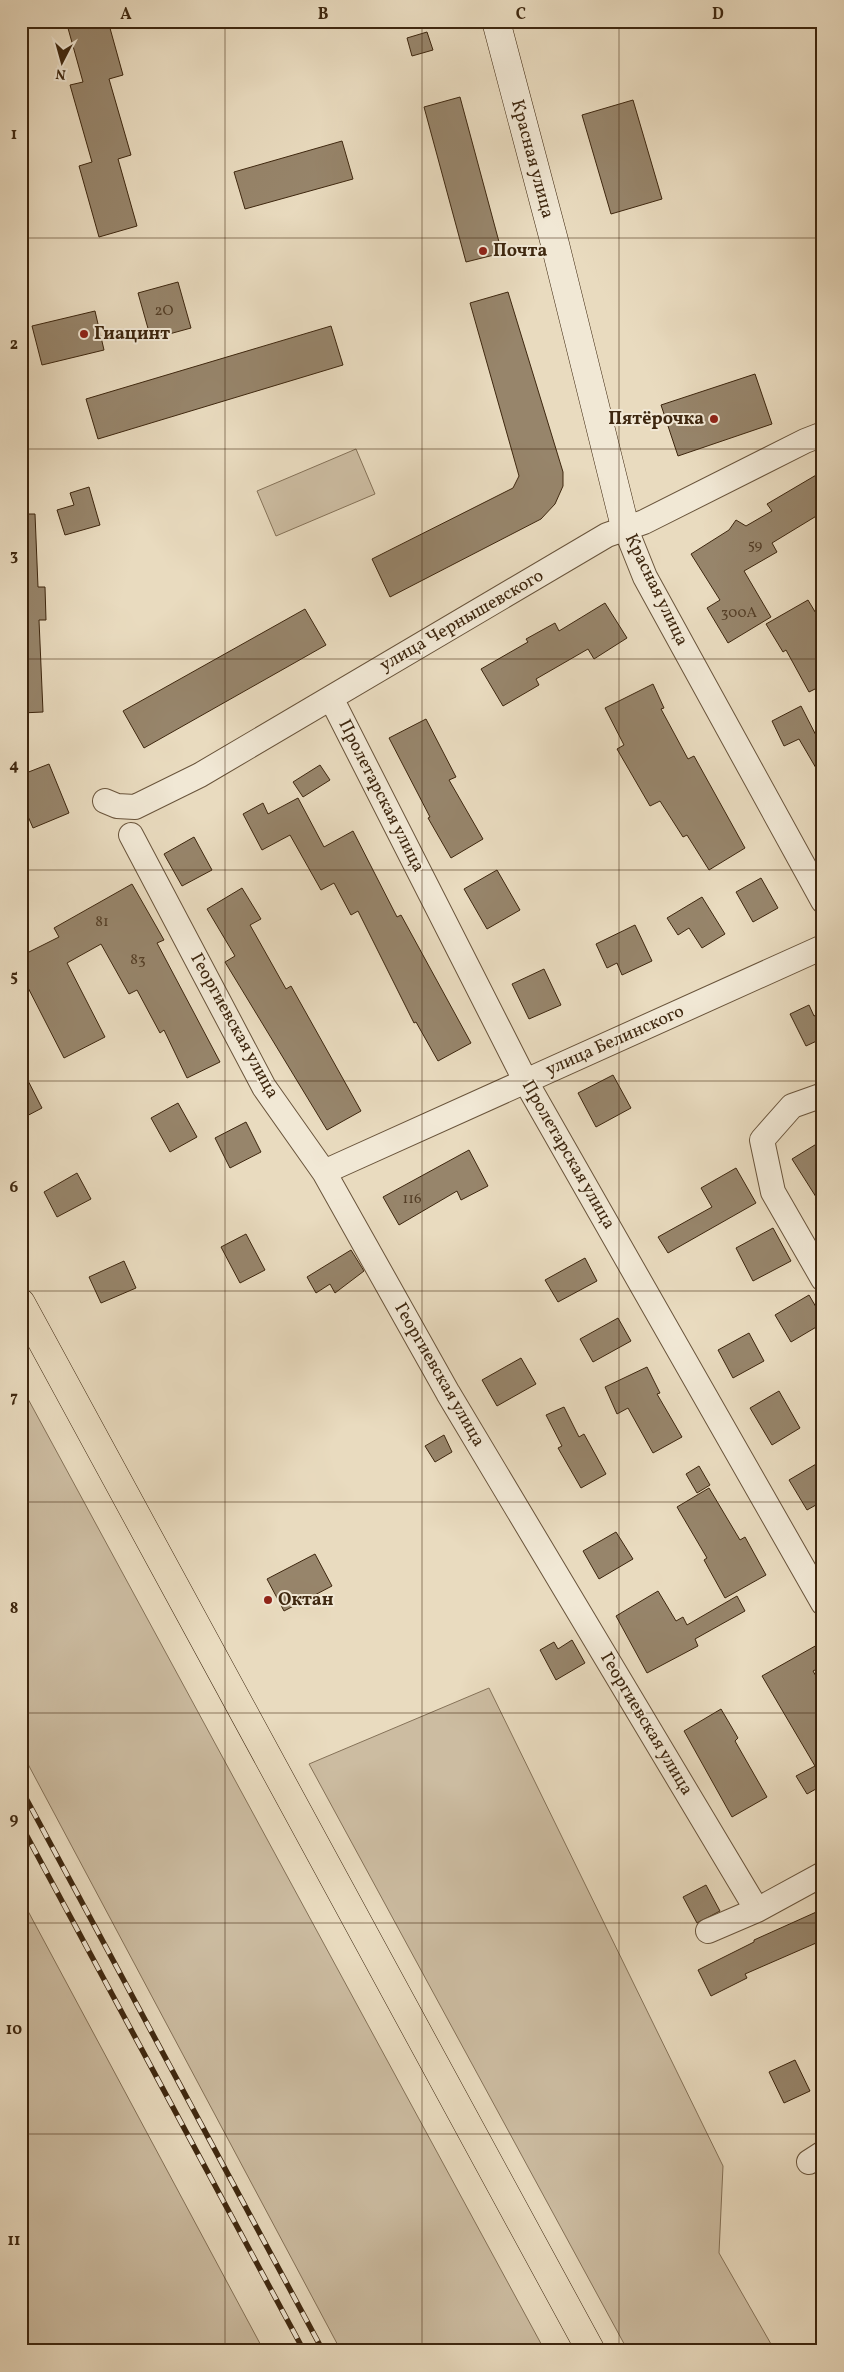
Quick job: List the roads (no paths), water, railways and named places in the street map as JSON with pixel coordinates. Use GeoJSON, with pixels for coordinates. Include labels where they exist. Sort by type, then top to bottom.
{"type":"FeatureCollection","features":[{"type":"Feature","properties":{"kind":"main road"},"geometry":{"type":"LineString","coordinates":[[21,1303],[591,2351]]}},
{"type":"Feature","properties":{"kind":"street","name":"Красная улица"},"geometry":{"type":"LineString","coordinates":[[496,21],[555,244],[625,527],[646,577],[823,902]]}},
{"type":"Feature","properties":{"kind":"street","name":"улица Чернышевского"},"geometry":{"type":"LineString","coordinates":[[105,801],[117,806],[136,807],[200,775],[607,535],[625,527],[644,522],[805,441],[823,434]]}},
{"type":"Feature","properties":{"kind":"street","name":"Пролетарская улица"},"geometry":{"type":"LineString","coordinates":[[331,698],[526,1082],[823,1603]]}},
{"type":"Feature","properties":{"kind":"street","name":"Георгиевская улица"},"geometry":{"type":"LineString","coordinates":[[131,835],[264,1087],[324,1172],[448,1393],[757,1910]]}},
{"type":"Feature","properties":{"kind":"street","name":"улица Белинского"},"geometry":{"type":"LineString","coordinates":[[324,1172],[823,947]]}},
{"type":"Feature","properties":{"kind":"street"},"geometry":{"type":"LineString","coordinates":[[823,1095],[792,1106],[762,1140],[773,1192],[823,1279]]}},
{"type":"Feature","properties":{"kind":"street"},"geometry":{"type":"LineString","coordinates":[[708,1931],[757,1910],[823,1874]]}},
{"type":"Feature","properties":{"kind":"railway"},"geometry":{"type":"LineString","coordinates":[[21,1789],[323,2351]]}},
{"type":"Feature","properties":{"kind":"railway"},"geometry":{"type":"LineString","coordinates":[[21,1825],[304,2351]]}},
{"type":"Feature","properties":{"kind":"place","name":"Почта"},"geometry":{"type":"Point","coordinates":[483,251]}},
{"type":"Feature","properties":{"kind":"place","name":"Гиацинт"},"geometry":{"type":"Point","coordinates":[84,334]}},
{"type":"Feature","properties":{"kind":"place","name":"Пятёрочка"},"geometry":{"type":"Point","coordinates":[714,419]}},
{"type":"Feature","properties":{"kind":"place","name":"Октан"},"geometry":{"type":"Point","coordinates":[268,1600]}}]}
